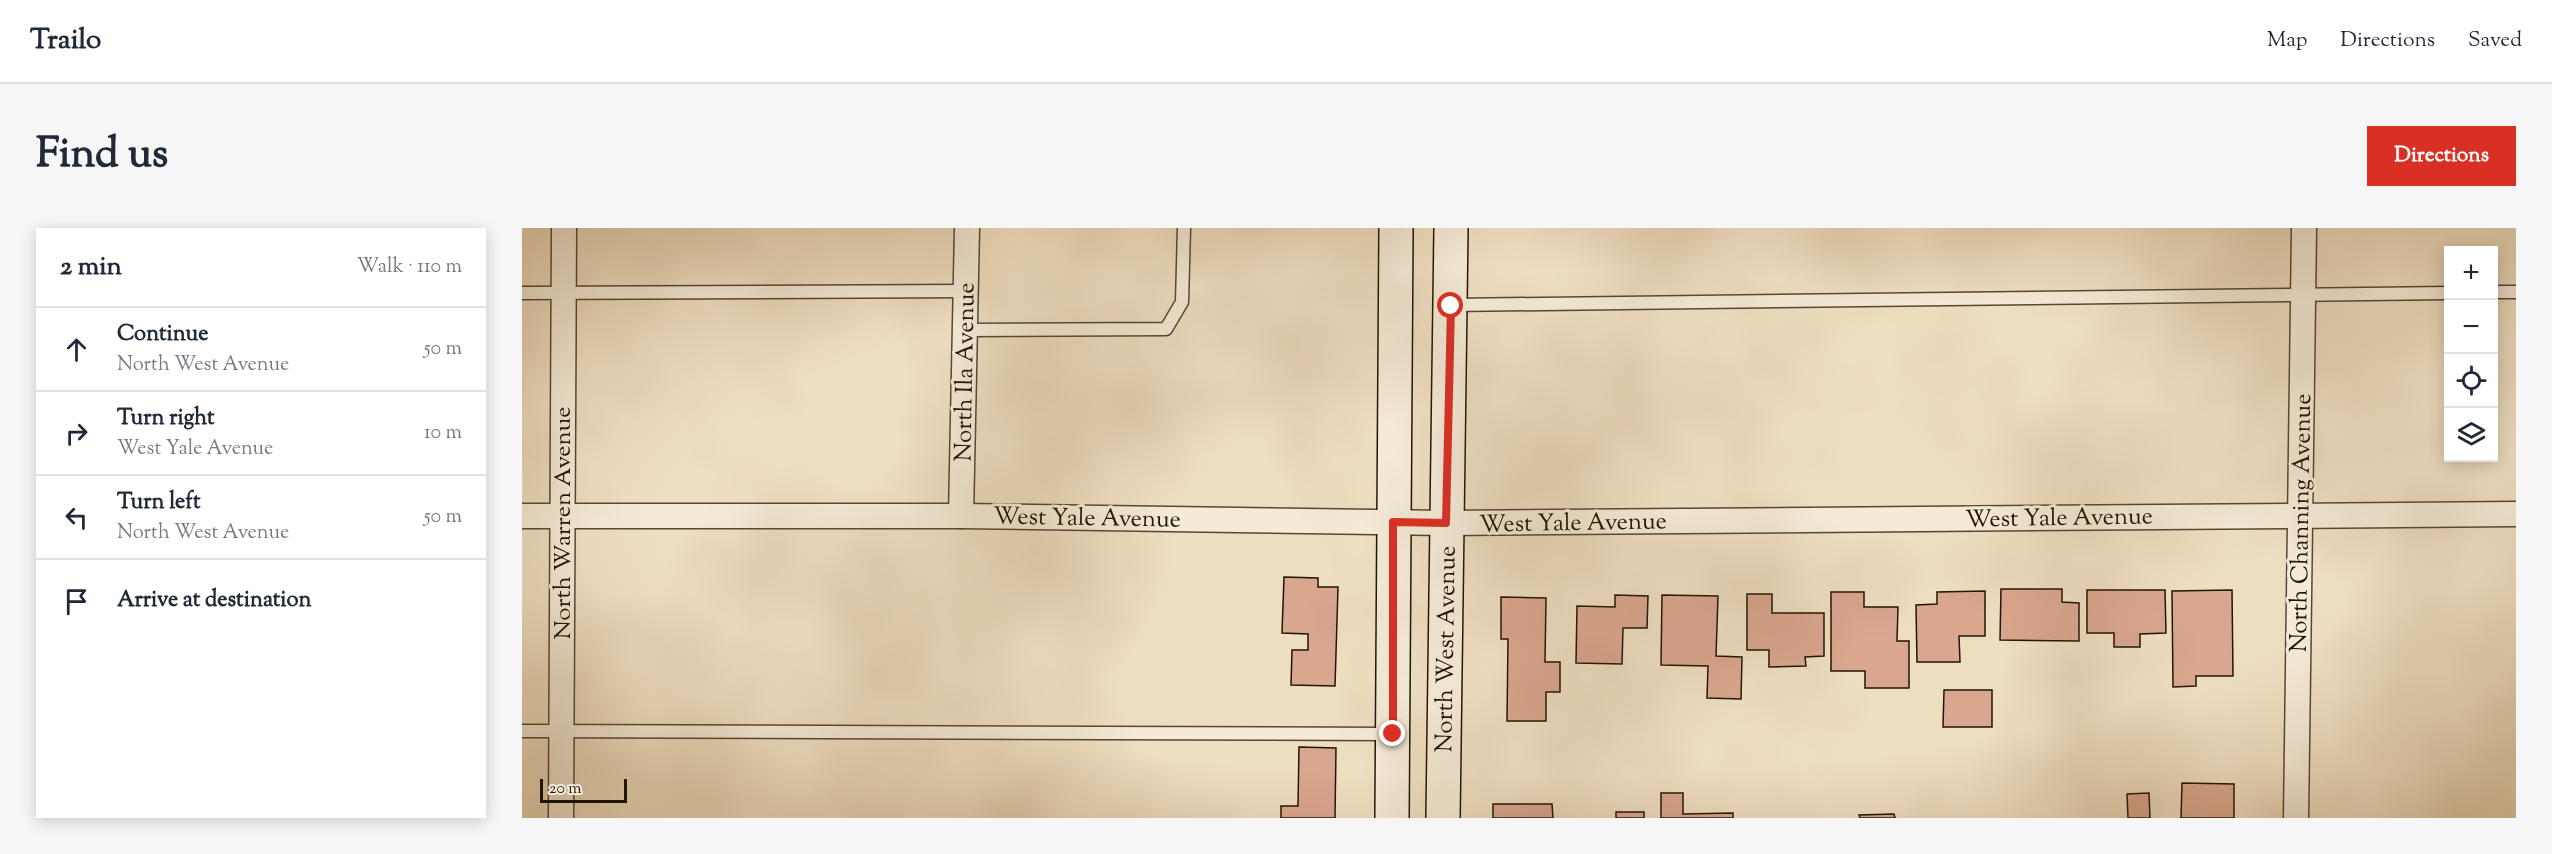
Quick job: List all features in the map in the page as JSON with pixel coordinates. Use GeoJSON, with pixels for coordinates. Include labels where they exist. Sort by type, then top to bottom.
{"type":"FeatureCollection","features":[{"type":"Feature","properties":{"kind":"main road"},"geometry":{"type":"LineString","coordinates":[[1392,818],[1396,228]]}},
{"type":"Feature","properties":{"kind":"main road","name":"North West Avenue"},"geometry":{"type":"LineString","coordinates":[[1443,818],[1451,228]]}},
{"type":"Feature","properties":{"kind":"street","name":"North Warren Avenue"},"geometry":{"type":"LineString","coordinates":[[561,818],[564,228]]}},
{"type":"Feature","properties":{"kind":"street","name":"North Ila Avenue"},"geometry":{"type":"LineString","coordinates":[[961,516],[967,228]]}},
{"type":"Feature","properties":{"kind":"street","name":"North Channing Avenue"},"geometry":{"type":"LineString","coordinates":[[2296,818],[2304,228]]}},
{"type":"Feature","properties":{"kind":"street","name":"West Yale Avenue"},"geometry":{"type":"LineString","coordinates":[[522,516],[961,516],[1446,523],[2516,514]]}},
{"type":"Feature","properties":{"kind":"lane"},"geometry":{"type":"LineString","coordinates":[[965,330],[1166,329],[1182,302],[1184,228]]}},
{"type":"Feature","properties":{"kind":"lane"},"geometry":{"type":"LineString","coordinates":[[522,293],[966,291]]}},
{"type":"Feature","properties":{"kind":"lane"},"geometry":{"type":"LineString","coordinates":[[2498,292],[2516,292]]}},
{"type":"Feature","properties":{"kind":"lane"},"geometry":{"type":"LineString","coordinates":[[1451,306],[2444,293]]}},
{"type":"Feature","properties":{"kind":"lane"},"geometry":{"type":"LineString","coordinates":[[522,731],[1393,734]]}},
{"type":"Feature","properties":{"kind":"building"},"geometry":{"type":"Polygon","coordinates":[[[1284,577],[1318,578],[1318,587],[1338,587],[1335,686],[1291,685],[1292,650],[1308,650],[1308,634],[1282,633],[1284,577]]]}},
{"type":"Feature","properties":{"kind":"building"},"geometry":{"type":"Polygon","coordinates":[[[2001,589],[2062,589],[2062,602],[2079,603],[2079,641],[2000,640],[2001,589]]]}},
{"type":"Feature","properties":{"kind":"building"},"geometry":{"type":"Polygon","coordinates":[[[2087,590],[2165,590],[2166,633],[2140,634],[2140,647],[2114,647],[2114,633],[2087,633],[2087,590]]]}},
{"type":"Feature","properties":{"kind":"building"},"geometry":{"type":"Polygon","coordinates":[[[2232,590],[2233,676],[2196,676],[2196,686],[2173,687],[2172,591],[2232,590]]]}},
{"type":"Feature","properties":{"kind":"building"},"geometry":{"type":"Polygon","coordinates":[[[1985,591],[1985,636],[1959,636],[1960,662],[1917,662],[1916,605],[1937,604],[1937,592],[1985,591]]]}},
{"type":"Feature","properties":{"kind":"building"},"geometry":{"type":"Polygon","coordinates":[[[1831,592],[1864,592],[1864,607],[1898,607],[1897,641],[1909,641],[1909,688],[1865,688],[1865,671],[1831,671],[1831,592]]]}},
{"type":"Feature","properties":{"kind":"building"},"geometry":{"type":"Polygon","coordinates":[[[1747,594],[1772,594],[1772,613],[1824,613],[1824,656],[1805,657],[1806,666],[1769,667],[1769,650],[1747,650],[1747,594]]]}},
{"type":"Feature","properties":{"kind":"building"},"geometry":{"type":"Polygon","coordinates":[[[1615,595],[1648,596],[1647,628],[1623,628],[1622,664],[1576,663],[1577,606],[1615,607],[1615,595]]]}},
{"type":"Feature","properties":{"kind":"building"},"geometry":{"type":"Polygon","coordinates":[[[1662,595],[1718,596],[1716,656],[1742,657],[1741,699],[1707,698],[1708,666],[1661,665],[1662,595]]]}},
{"type":"Feature","properties":{"kind":"building"},"geometry":{"type":"Polygon","coordinates":[[[1501,597],[1546,598],[1545,662],[1560,662],[1560,692],[1546,692],[1546,721],[1507,721],[1508,639],[1501,639],[1501,597]]]}},
{"type":"Feature","properties":{"kind":"building"},"geometry":{"type":"Polygon","coordinates":[[[1944,690],[1992,690],[1992,727],[1943,727],[1944,690]]]}},
{"type":"Feature","properties":{"kind":"building"},"geometry":{"type":"Polygon","coordinates":[[[1299,747],[1336,748],[1335,818],[1281,818],[1281,806],[1298,806],[1299,747]]]}},
{"type":"Feature","properties":{"kind":"building"},"geometry":{"type":"Polygon","coordinates":[[[2182,783],[2234,784],[2234,818],[2181,818],[2182,783]]]}},
{"type":"Feature","properties":{"kind":"building"},"geometry":{"type":"Polygon","coordinates":[[[1661,793],[1683,793],[1683,814],[1733,813],[1733,818],[1661,818],[1661,793]]]}},
{"type":"Feature","properties":{"kind":"building"},"geometry":{"type":"Polygon","coordinates":[[[2149,793],[2150,818],[2128,818],[2127,794],[2149,793]]]}},
{"type":"Feature","properties":{"kind":"building"},"geometry":{"type":"Polygon","coordinates":[[[1493,804],[1552,804],[1553,818],[1493,818],[1493,804]]]}},
{"type":"Feature","properties":{"kind":"building"},"geometry":{"type":"Polygon","coordinates":[[[1616,812],[1644,812],[1644,818],[1616,818],[1616,812]]]}},
{"type":"Feature","properties":{"kind":"building"},"geometry":{"type":"Polygon","coordinates":[[[1894,814],[1895,818],[1860,818],[1859,815],[1894,814]]]}},
{"type":"Feature","properties":{"kind":"route"},"geometry":{"type":"LineString","coordinates":[[1393,734],[1393,522],[1446,523],[1451,306]]}}]}
